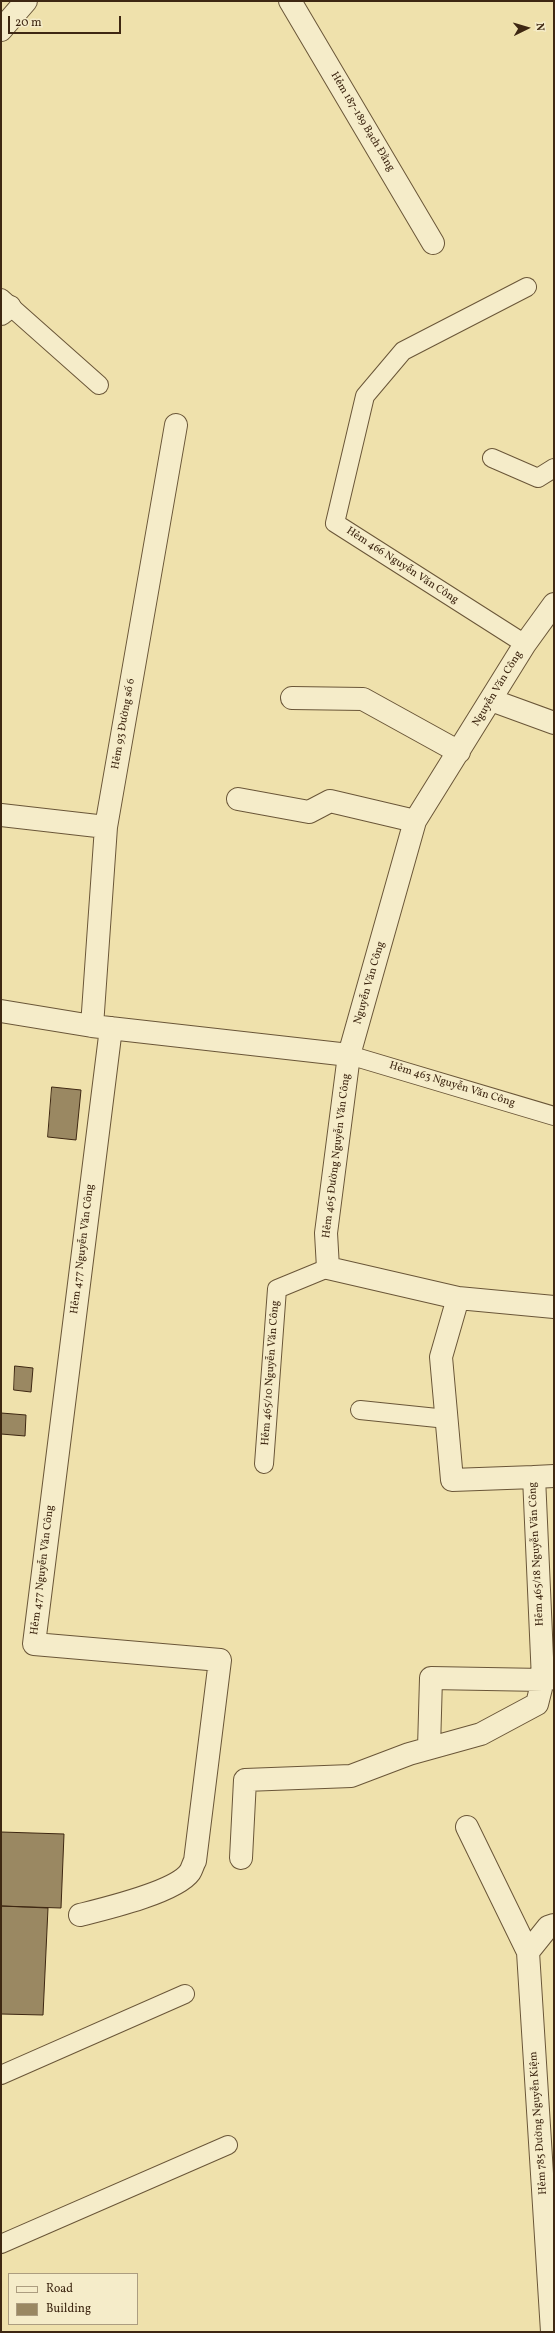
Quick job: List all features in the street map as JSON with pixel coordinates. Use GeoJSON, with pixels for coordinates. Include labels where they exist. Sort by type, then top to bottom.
{"type":"FeatureCollection","features":[{"type":"Feature","properties":{"kind":"street"},"geometry":{"type":"LineString","coordinates":[[1,30],[26,1]]}},
{"type":"Feature","properties":{"kind":"street","name":"Hẻm 187-189 Bạch Đằng"},"geometry":{"type":"LineString","coordinates":[[290,1],[433,243]]}},
{"type":"Feature","properties":{"kind":"street","name":"Hẻm 93 Đường số 6"},"geometry":{"type":"LineString","coordinates":[[102,1027],[106,827],[176,425]]}},
{"type":"Feature","properties":{"kind":"street","name":"Nguyễn Văn Công"},"geometry":{"type":"LineString","coordinates":[[349,1054],[415,821],[525,644],[554,604]]}},
{"type":"Feature","properties":{"kind":"street"},"geometry":{"type":"LineString","coordinates":[[292,698],[363,699],[459,752]]}},
{"type":"Feature","properties":{"kind":"street"},"geometry":{"type":"LineString","coordinates":[[491,700],[554,722]]}},
{"type":"Feature","properties":{"kind":"street"},"geometry":{"type":"LineString","coordinates":[[238,799],[309,812],[330,801],[415,821]]}},
{"type":"Feature","properties":{"kind":"street"},"geometry":{"type":"LineString","coordinates":[[1,815],[106,827]]}},
{"type":"Feature","properties":{"kind":"street"},"geometry":{"type":"LineString","coordinates":[[1,1011],[102,1027],[349,1054]]}},
{"type":"Feature","properties":{"kind":"street","name":"Hẻm 477 Nguyễn Văn Công"},"geometry":{"type":"LineString","coordinates":[[80,1915],[112,1908],[153,1893],[175,1883],[189,1873],[195,1861],[220,1660],[34,1644],[102,1027]]}},
{"type":"Feature","properties":{"kind":"street","name":"Hẻm 465 Đường Nguyễn Văn Công"},"geometry":{"type":"LineString","coordinates":[[328,1268],[326,1233],[349,1054]]}},
{"type":"Feature","properties":{"kind":"street"},"geometry":{"type":"LineString","coordinates":[[328,1268],[458,1298],[554,1307]]}},
{"type":"Feature","properties":{"kind":"street","name":"Hẻm 465/18 Nguyễn Văn Công"},"geometry":{"type":"LineString","coordinates":[[242,1858],[245,1780],[351,1776],[409,1754],[481,1734],[537,1704],[548,1679],[544,1477],[452,1480],[441,1357],[458,1298]]}},
{"type":"Feature","properties":{"kind":"street"},"geometry":{"type":"LineString","coordinates":[[429,1748],[431,1678],[548,1679]]}},
{"type":"Feature","properties":{"kind":"street"},"geometry":{"type":"LineString","coordinates":[[467,1827],[528,1952],[548,1928],[554,1924]]}},
{"type":"Feature","properties":{"kind":"street","name":"Hẻm 785 Đường Nguyễn Kiệm"},"geometry":{"type":"LineString","coordinates":[[528,1952],[552,2332]]}},
{"type":"Feature","properties":{"kind":"lane","name":"Hẻm 466 Nguyễn Văn Công"},"geometry":{"type":"LineString","coordinates":[[525,644],[335,523],[365,396],[403,351],[526,287]]}},
{"type":"Feature","properties":{"kind":"lane"},"geometry":{"type":"LineString","coordinates":[[4,306],[100,385]]}},
{"type":"Feature","properties":{"kind":"lane"},"geometry":{"type":"LineString","coordinates":[[492,458],[538,478],[554,468]]}},
{"type":"Feature","properties":{"kind":"lane","name":"Hẻm 463 Nguyễn Văn Công"},"geometry":{"type":"LineString","coordinates":[[349,1054],[554,1116]]}},
{"type":"Feature","properties":{"kind":"lane","name":"Hẻm 465/10 Nguyễn Văn Công"},"geometry":{"type":"LineString","coordinates":[[264,1464],[277,1289],[328,1268]]}},
{"type":"Feature","properties":{"kind":"lane"},"geometry":{"type":"LineString","coordinates":[[360,1410],[447,1419]]}},
{"type":"Feature","properties":{"kind":"lane"},"geometry":{"type":"LineString","coordinates":[[1,2075],[185,1994]]}},
{"type":"Feature","properties":{"kind":"lane"},"geometry":{"type":"LineString","coordinates":[[1,2244],[228,2145]]}},
{"type":"Feature","properties":{"kind":"building"},"geometry":{"type":"Polygon","coordinates":[[[52,1087],[81,1090],[76,1140],[48,1137],[52,1087]]]}},
{"type":"Feature","properties":{"kind":"building"},"geometry":{"type":"Polygon","coordinates":[[[15,1366],[33,1368],[31,1392],[14,1390],[15,1366]]]}},
{"type":"Feature","properties":{"kind":"building"},"geometry":{"type":"Polygon","coordinates":[[[1,1413],[26,1415],[25,1436],[1,1434],[1,1413]]]}},
{"type":"Feature","properties":{"kind":"building"},"geometry":{"type":"Polygon","coordinates":[[[1,1832],[64,1834],[61,1908],[1,1906],[1,1832]]]}},
{"type":"Feature","properties":{"kind":"building"},"geometry":{"type":"Polygon","coordinates":[[[1,1906],[48,1908],[43,2015],[1,2014],[1,1906]]]}}]}
